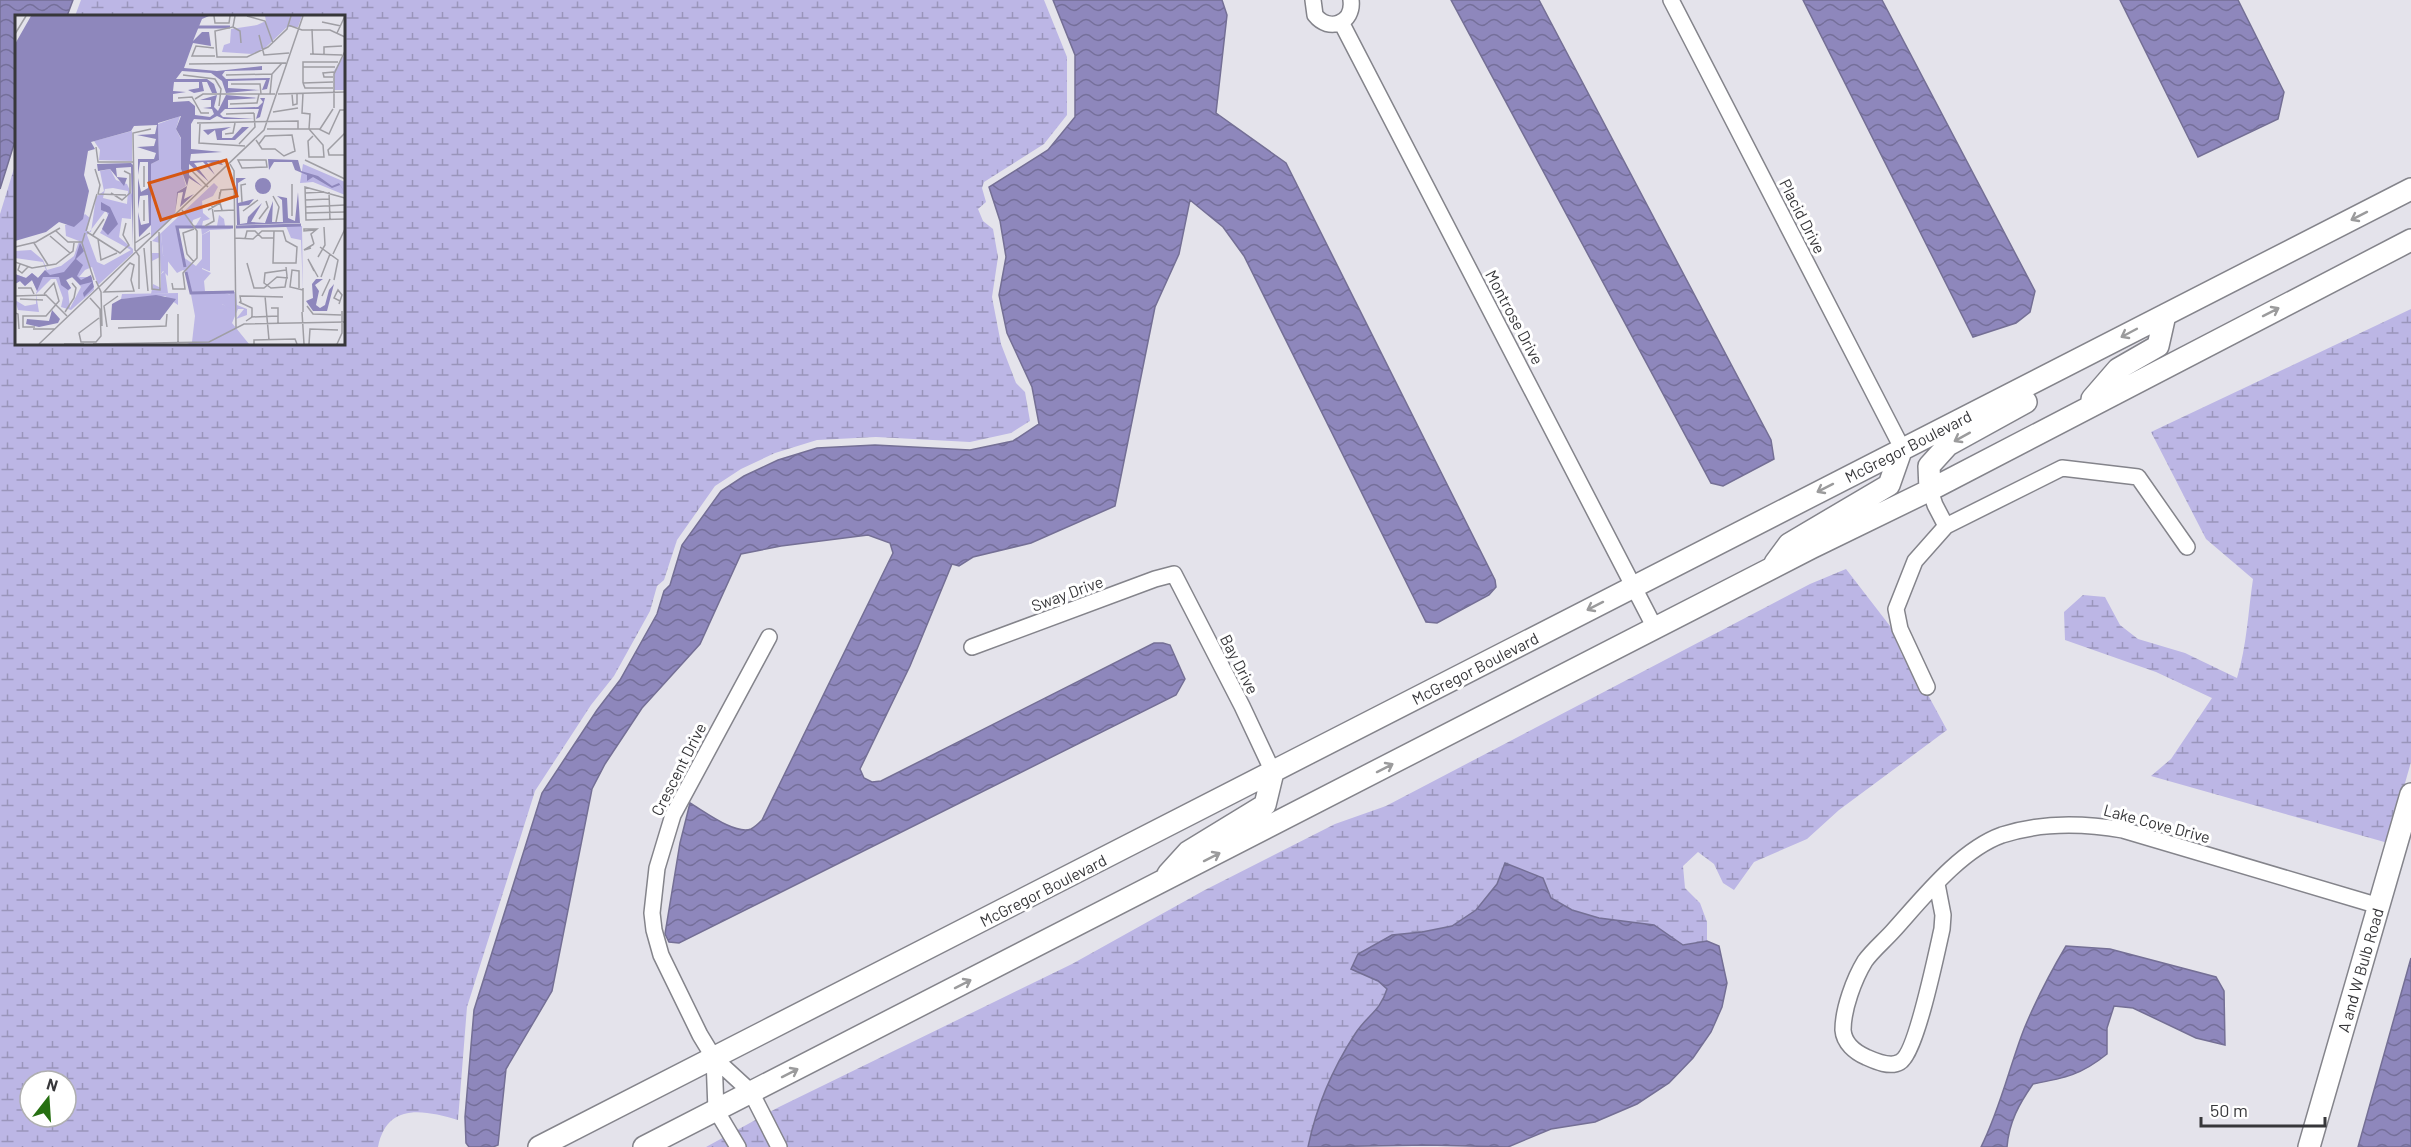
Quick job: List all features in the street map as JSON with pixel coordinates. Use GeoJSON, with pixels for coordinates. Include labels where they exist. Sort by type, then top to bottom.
{"type":"FeatureCollection","features":[{"type":"Feature","properties":{"kind":"main road","name":"McGregor Boulevard"},"geometry":{"type":"LineString","coordinates":[[539,1147],[2411,189]]}},
{"type":"Feature","properties":{"kind":"main road"},"geometry":{"type":"LineString","coordinates":[[644,1147],[1656,630],[1769,570],[1930,490],[2411,240]]}},
{"type":"Feature","properties":{"kind":"main road"},"geometry":{"type":"LineString","coordinates":[[2084,408],[2118,369],[2158,346],[2165,315]]}},
{"type":"Feature","properties":{"kind":"main road"},"geometry":{"type":"LineString","coordinates":[[1930,490],[1929,466],[1948,445],[2066,380],[2080,360]]}},
{"type":"Feature","properties":{"kind":"main road"},"geometry":{"type":"LineString","coordinates":[[1769,570],[1789,544],[1889,485],[1902,448]]}},
{"type":"Feature","properties":{"kind":"main road"},"geometry":{"type":"LineString","coordinates":[[1158,885],[1188,852],[1265,805],[1273,772]]}},
{"type":"Feature","properties":{"kind":"main road","name":"A and W Bulb Road"},"geometry":{"type":"LineString","coordinates":[[2309,1147],[2411,794]]}},
{"type":"Feature","properties":{"kind":"street"},"geometry":{"type":"LineString","coordinates":[[1313,0],[1312,9],[1318,19],[1329,25],[1341,22],[1350,13],[1351,0]]}},
{"type":"Feature","properties":{"kind":"street","name":"Placid Drive"},"geometry":{"type":"LineString","coordinates":[[1671,0],[1902,448]]}},
{"type":"Feature","properties":{"kind":"street","name":"Montrose Drive"},"geometry":{"type":"LineString","coordinates":[[1341,22],[1656,630]]}},
{"type":"Feature","properties":{"kind":"street"},"geometry":{"type":"LineString","coordinates":[[1927,687],[1900,629],[1896,609],[1915,561],[1946,526],[2062,468],[2139,477],[2187,548]]}},
{"type":"Feature","properties":{"kind":"street"},"geometry":{"type":"LineString","coordinates":[[1930,490],[1946,526]]}},
{"type":"Feature","properties":{"kind":"street","name":"Sway Drive"},"geometry":{"type":"LineString","coordinates":[[972,647],[1174,574]]}},
{"type":"Feature","properties":{"kind":"street","name":"Bay Drive"},"geometry":{"type":"LineString","coordinates":[[1174,574],[1273,772]]}},
{"type":"Feature","properties":{"kind":"street","name":"Crescent Drive"},"geometry":{"type":"LineString","coordinates":[[714,1058],[690,1016],[661,955],[654,930],[654,887],[662,848],[673,814],[770,637]]}},
{"type":"Feature","properties":{"kind":"street","name":"Lake Cove Drive"},"geometry":{"type":"LineString","coordinates":[[1938,884],[1944,915],[1942,929],[1915,1036],[1903,1062],[1895,1065],[1878,1062],[1861,1055],[1844,1038],[1843,1028],[1847,1006],[1866,960],[1938,884],[1978,848],[1999,836],[2028,828],[2090,825],[2123,830],[2379,906]]}},
{"type":"Feature","properties":{"kind":"street"},"geometry":{"type":"LineString","coordinates":[[714,1058],[751,1092],[779,1147]]}},
{"type":"Feature","properties":{"kind":"street"},"geometry":{"type":"LineString","coordinates":[[714,1058],[716,1110],[738,1147]]}},
{"type":"Feature","properties":{"kind":"green space"},"geometry":{"type":"Polygon","coordinates":[[[81,0],[1044,0],[1067,57],[1067,115],[1044,144],[984,182],[982,188],[986,202],[978,209],[983,221],[993,229],[998,257],[992,297],[1001,344],[1016,383],[1025,392],[1030,421],[1011,433],[970,442],[876,437],[817,440],[775,453],[741,469],[715,486],[677,540],[664,580],[657,586],[650,611],[614,676],[591,705],[535,791],[467,1007],[458,1120],[420,1112],[398,1116],[390,1122],[378,1147],[0,1147],[0,214],[15,165],[15,345],[345,345],[345,15],[75,15],[81,0]]]}},
{"type":"Feature","properties":{"kind":"green space"},"geometry":{"type":"Polygon","coordinates":[[[2411,309],[2411,762],[2388,843],[2151,776],[2171,759],[2212,698],[2156,672],[2065,640],[2064,612],[2083,595],[2105,597],[2120,625],[2138,639],[2185,653],[2237,678],[2245,641],[2253,579],[2206,539],[2151,432],[2411,309]]]}},
{"type":"Feature","properties":{"kind":"green space"},"geometry":{"type":"Polygon","coordinates":[[[1846,569],[1890,626],[1902,655],[1908,658],[1947,730],[1839,810],[1807,839],[1754,862],[1734,890],[1723,883],[1714,864],[1698,852],[1683,866],[1685,888],[1700,903],[1707,922],[1707,941],[1683,945],[1654,925],[1599,918],[1572,910],[1551,898],[1497,884],[1476,910],[1452,926],[1392,935],[1352,969],[1379,981],[1388,989],[1383,1005],[1362,1024],[1314,1121],[1308,1147],[706,1147],[779,1107],[1072,964],[1203,891],[1335,824],[1386,806],[1810,584],[1846,569]]]}},
{"type":"Feature","properties":{"kind":"water"},"geometry":{"type":"Polygon","coordinates":[[[0,0],[73,0],[67,15],[15,15],[15,141],[0,189],[0,0]]]}},
{"type":"Feature","properties":{"kind":"water"},"geometry":{"type":"Polygon","coordinates":[[[1053,0],[1222,0],[1227,15],[1216,113],[1286,163],[1495,580],[1496,587],[1489,595],[1437,623],[1426,622],[1244,256],[1223,227],[1190,200],[1179,254],[1155,307],[1115,506],[1031,543],[973,557],[959,566],[952,564],[910,666],[860,769],[864,778],[872,782],[881,781],[1154,643],[1170,645],[1185,679],[1176,695],[679,943],[669,942],[665,934],[680,843],[690,803],[737,829],[751,829],[762,820],[893,553],[890,543],[868,535],[781,546],[741,554],[700,644],[642,708],[605,764],[592,789],[552,991],[506,1069],[498,1145],[469,1147],[466,1143],[465,1117],[474,1010],[542,793],[597,710],[620,680],[657,614],[664,591],[670,585],[682,545],[721,491],[744,476],[778,460],[817,448],[875,445],[970,450],[1013,441],[1039,424],[1032,387],[1007,333],[999,295],[1006,257],[1000,221],[989,187],[1048,150],[1075,117],[1075,55],[1053,0]]]}},
{"type":"Feature","properties":{"kind":"water"},"geometry":{"type":"Polygon","coordinates":[[[1451,0],[1539,0],[1771,440],[1774,459],[1723,486],[1711,483],[1451,0]]]}},
{"type":"Feature","properties":{"kind":"water"},"geometry":{"type":"Polygon","coordinates":[[[1803,0],[1882,0],[2035,291],[2030,312],[2016,323],[1973,337],[1803,0]]]}},
{"type":"Feature","properties":{"kind":"water"},"geometry":{"type":"Polygon","coordinates":[[[2120,0],[2238,0],[2284,92],[2278,119],[2198,157],[2120,0]]]}},
{"type":"Feature","properties":{"kind":"water"},"geometry":{"type":"Polygon","coordinates":[[[1505,863],[1543,878],[1551,898],[1572,910],[1599,918],[1654,925],[1683,945],[1707,941],[1719,946],[1727,983],[1722,1007],[1711,1032],[1693,1058],[1669,1083],[1637,1104],[1595,1122],[1551,1129],[1508,1147],[1427,1145],[1308,1147],[1326,1089],[1347,1047],[1381,1003],[1387,989],[1378,981],[1351,969],[1358,954],[1392,935],[1452,926],[1476,910],[1497,884],[1505,863]]]}},
{"type":"Feature","properties":{"kind":"water"},"geometry":{"type":"Polygon","coordinates":[[[2066,946],[2110,949],[2216,977],[2224,991],[2225,1045],[2196,1038],[2133,1008],[2114,1006],[2107,1028],[2107,1054],[2089,1067],[2072,1075],[2033,1084],[2015,1114],[2007,1147],[1981,1147],[1994,1118],[2024,1029],[2066,946]]]}},
{"type":"Feature","properties":{"kind":"water"},"geometry":{"type":"Polygon","coordinates":[[[2411,958],[2411,1147],[2358,1147],[2411,958]]]}}]}
